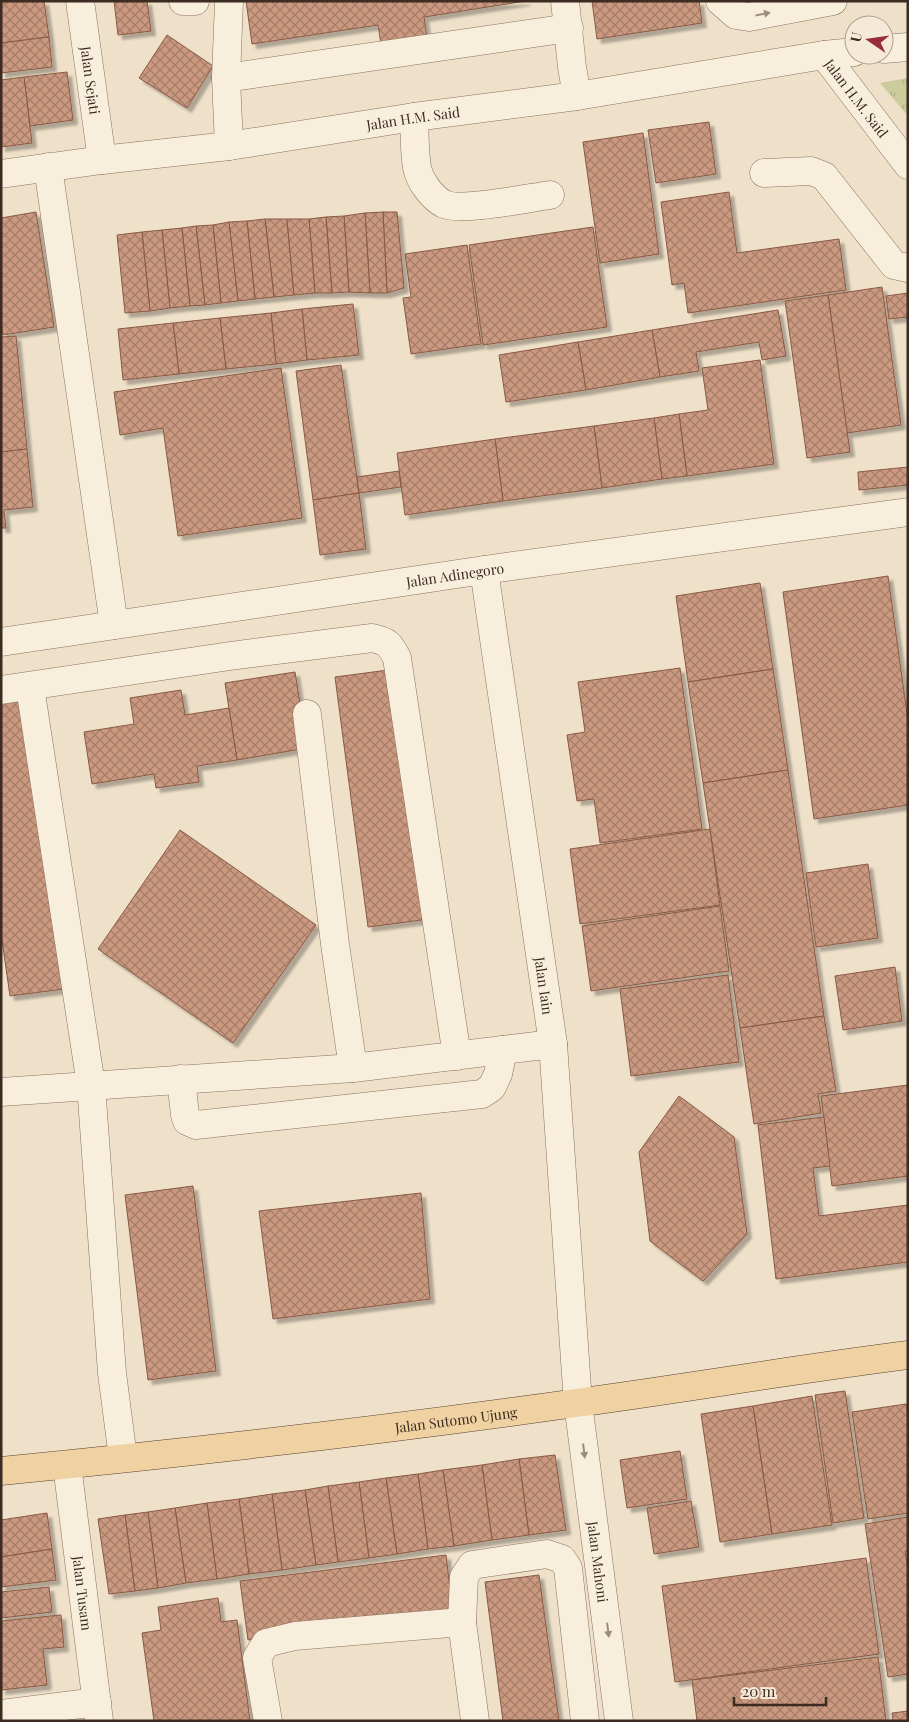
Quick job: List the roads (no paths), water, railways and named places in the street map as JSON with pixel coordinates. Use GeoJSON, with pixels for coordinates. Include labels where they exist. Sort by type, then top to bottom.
{"type":"FeatureCollection","features":[{"type":"Feature","properties":{"kind":"main road","name":"Jalan Sutomo Ujung"},"geometry":{"type":"LineString","coordinates":[[1,1471],[402,1427],[578,1403],[811,1367],[908,1355]]}},
{"type":"Feature","properties":{"kind":"street","name":"Jalan Sejati"},"geometry":{"type":"LineString","coordinates":[[80,1],[102,160]]}},
{"type":"Feature","properties":{"kind":"street"},"geometry":{"type":"LineString","coordinates":[[183,1],[194,1]]}},
{"type":"Feature","properties":{"kind":"street"},"geometry":{"type":"LineString","coordinates":[[229,1],[226,78],[229,146]]}},
{"type":"Feature","properties":{"kind":"street"},"geometry":{"type":"LineString","coordinates":[[565,1],[577,96]]}},
{"type":"Feature","properties":{"kind":"street"},"geometry":{"type":"LineString","coordinates":[[720,1],[736,15],[749,17],[833,1]]}},
{"type":"Feature","properties":{"kind":"street"},"geometry":{"type":"LineString","coordinates":[[226,78],[569,28]]}},
{"type":"Feature","properties":{"kind":"street"},"geometry":{"type":"LineString","coordinates":[[894,48],[908,47]]}},
{"type":"Feature","properties":{"kind":"street","name":"Jalan H.M. Said"},"geometry":{"type":"LineString","coordinates":[[1,174],[102,160],[229,146],[414,117],[577,96],[844,53]]}},
{"type":"Feature","properties":{"kind":"street","name":"Jalan H.M. Said"},"geometry":{"type":"LineString","coordinates":[[824,55],[908,165]]}},
{"type":"Feature","properties":{"kind":"street"},"geometry":{"type":"LineString","coordinates":[[414,117],[417,169],[421,179],[434,196],[444,204],[467,207],[550,195]]}},
{"type":"Feature","properties":{"kind":"street"},"geometry":{"type":"LineString","coordinates":[[48,168],[114,625]]}},
{"type":"Feature","properties":{"kind":"street"},"geometry":{"type":"LineString","coordinates":[[764,173],[812,171],[824,176],[894,264],[908,268]]}},
{"type":"Feature","properties":{"kind":"street","name":"Jalan Adinegoro"},"geometry":{"type":"LineString","coordinates":[[1,642],[484,570],[908,512]]}},
{"type":"Feature","properties":{"kind":"street","name":"Jalan Iain"},"geometry":{"type":"LineString","coordinates":[[484,570],[553,1044],[578,1403]]}},
{"type":"Feature","properties":{"kind":"street"},"geometry":{"type":"LineString","coordinates":[[1,690],[230,656],[372,638],[383,640],[391,646],[397,658],[457,1056]]}},
{"type":"Feature","properties":{"kind":"street"},"geometry":{"type":"LineString","coordinates":[[30,686],[91,1085],[112,1373],[123,1458]]}},
{"type":"Feature","properties":{"kind":"street"},"geometry":{"type":"LineString","coordinates":[[307,714],[335,944],[353,1068]]}},
{"type":"Feature","properties":{"kind":"street"},"geometry":{"type":"LineString","coordinates":[[1,1092],[353,1068],[553,1044]]}},
{"type":"Feature","properties":{"kind":"street"},"geometry":{"type":"LineString","coordinates":[[181,1079],[185,1115],[188,1121],[196,1125],[482,1094],[492,1087],[498,1074],[502,1050]]}},
{"type":"Feature","properties":{"kind":"street","name":"Jalan Mahoni"},"geometry":{"type":"LineString","coordinates":[[578,1403],[619,1721]]}},
{"type":"Feature","properties":{"kind":"street","name":"Jalan Tusam"},"geometry":{"type":"LineString","coordinates":[[67,1465],[98,1711]]}},
{"type":"Feature","properties":{"kind":"street"},"geometry":{"type":"LineString","coordinates":[[475,1721],[462,1622],[464,1577],[472,1565],[547,1554],[562,1559],[568,1568],[585,1721]]}},
{"type":"Feature","properties":{"kind":"street"},"geometry":{"type":"LineString","coordinates":[[268,1721],[257,1658],[266,1643],[295,1636],[462,1622]]}},
{"type":"Feature","properties":{"kind":"street"},"geometry":{"type":"LineString","coordinates":[[1,1714],[98,1711]]}}]}
